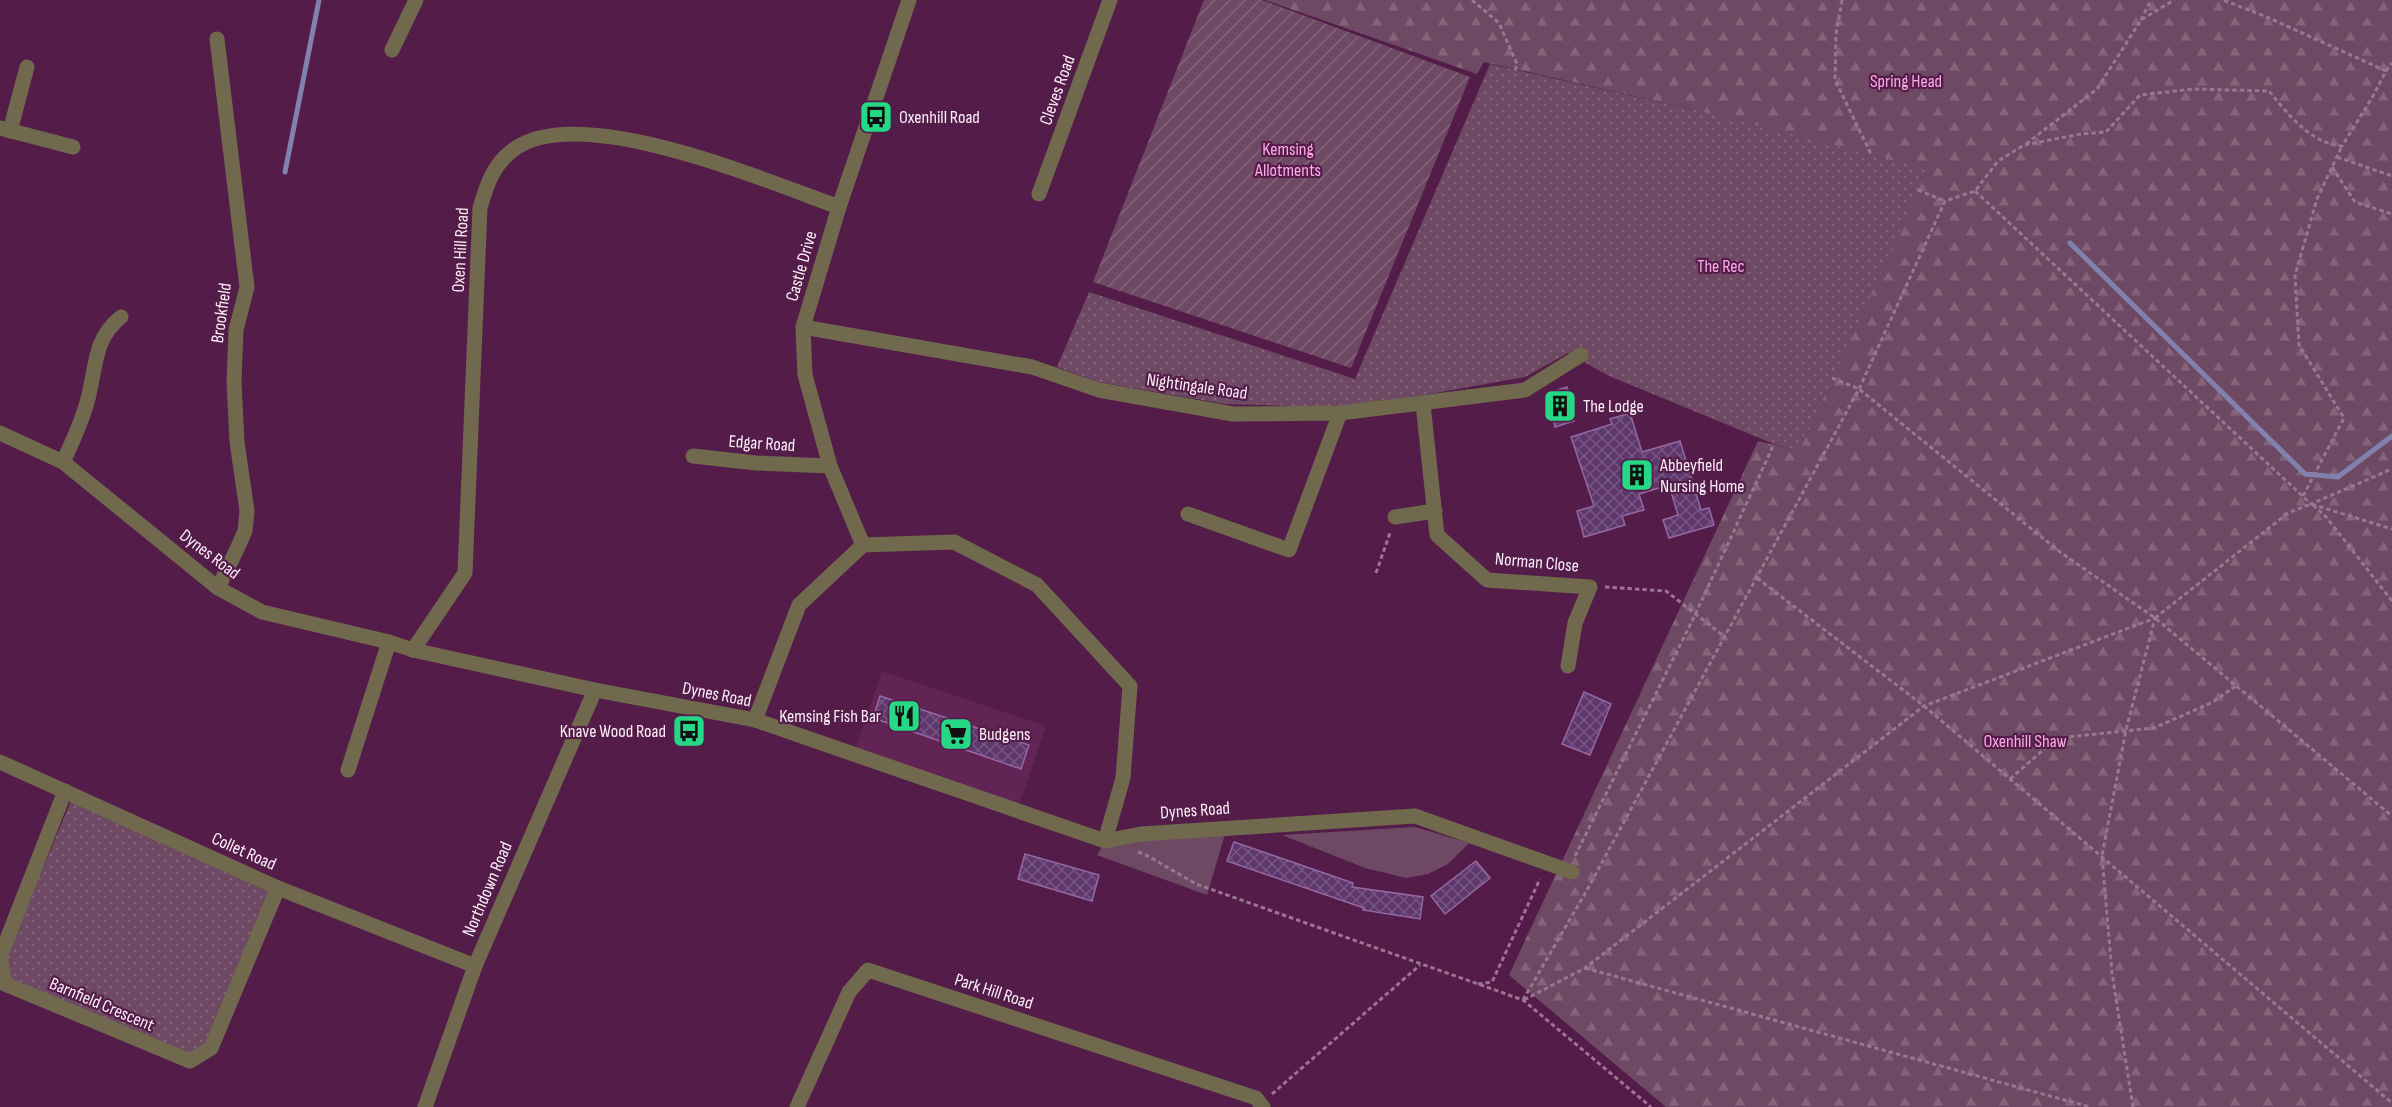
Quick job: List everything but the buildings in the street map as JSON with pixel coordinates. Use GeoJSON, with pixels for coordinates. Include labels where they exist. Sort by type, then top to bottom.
{"type":"FeatureCollection","features":[{"type":"Feature","properties":{"kind":"street"},"geometry":{"type":"LineString","coordinates":[[392,50],[416,0]]}},
{"type":"Feature","properties":{"kind":"street","name":"Castle Drive"},"geometry":{"type":"LineString","coordinates":[[863,545],[830,466],[805,375],[803,327],[839,207],[909,0]]}},
{"type":"Feature","properties":{"kind":"street","name":"Cleves Road"},"geometry":{"type":"LineString","coordinates":[[1039,194],[1110,0]]}},
{"type":"Feature","properties":{"kind":"street","name":"Brookfield"},"geometry":{"type":"LineString","coordinates":[[217,39],[247,287],[236,330],[234,382],[239,461],[246,491],[247,511],[244,531],[238,547],[218,588]]}},
{"type":"Feature","properties":{"kind":"street"},"geometry":{"type":"LineString","coordinates":[[27,68],[5,130],[73,147]]}},
{"type":"Feature","properties":{"kind":"street","name":"Oxen Hill Road"},"geometry":{"type":"LineString","coordinates":[[413,650],[465,573],[480,208],[491,173],[501,161],[515,148],[546,136],[594,135],[638,142],[706,159],[839,207]]}},
{"type":"Feature","properties":{"kind":"street"},"geometry":{"type":"LineString","coordinates":[[63,462],[79,431],[100,340],[108,328],[121,317]]}},
{"type":"Feature","properties":{"kind":"street","name":"Nightingale Road"},"geometry":{"type":"LineString","coordinates":[[803,327],[1032,367],[1099,390],[1233,414],[1340,413],[1526,390],[1581,355]]}},
{"type":"Feature","properties":{"kind":"street","name":"Norman Close"},"geometry":{"type":"LineString","coordinates":[[1423,404],[1437,535],[1487,580],[1590,586],[1575,623],[1568,666]]}},
{"type":"Feature","properties":{"kind":"street"},"geometry":{"type":"LineString","coordinates":[[1188,514],[1288,550],[1340,413]]}},
{"type":"Feature","properties":{"kind":"street","name":"Dynes Road"},"geometry":{"type":"LineString","coordinates":[[0,433],[63,462],[218,588],[262,612],[389,642],[413,650],[595,690],[755,720],[1105,841],[1141,834],[1415,816],[1569,871]]}},
{"type":"Feature","properties":{"kind":"street","name":"Edgar Road"},"geometry":{"type":"LineString","coordinates":[[693,456],[756,463],[830,466]]}},
{"type":"Feature","properties":{"kind":"street"},"geometry":{"type":"LineString","coordinates":[[1395,517],[1435,511]]}},
{"type":"Feature","properties":{"kind":"street"},"geometry":{"type":"LineString","coordinates":[[755,720],[799,605],[863,545],[954,542],[1037,585],[1130,686],[1123,778],[1105,841]]}},
{"type":"Feature","properties":{"kind":"street"},"geometry":{"type":"LineString","coordinates":[[348,770],[389,642]]}},
{"type":"Feature","properties":{"kind":"street","name":"Northdown Road"},"geometry":{"type":"LineString","coordinates":[[425,1107],[475,966],[595,690]]}},
{"type":"Feature","properties":{"kind":"street","name":"Collet Road"},"geometry":{"type":"LineString","coordinates":[[0,762],[278,888],[475,966]]}},
{"type":"Feature","properties":{"kind":"street","name":"Barnfield Crescent"},"geometry":{"type":"LineString","coordinates":[[65,791],[0,957],[5,984],[190,1061],[211,1048],[278,888]]}},
{"type":"Feature","properties":{"kind":"street","name":"Park Hill Road"},"geometry":{"type":"LineString","coordinates":[[797,1107],[849,992],[868,970],[1260,1103]]}},
{"type":"Feature","properties":{"kind":"path"},"geometry":{"type":"LineString","coordinates":[[1842,0],[1836,34],[1835,80],[1871,154]]}},
{"type":"Feature","properties":{"kind":"path"},"geometry":{"type":"LineString","coordinates":[[1918,190],[1945,201],[1975,190],[1998,161],[2024,145],[2097,89],[2151,0]]}},
{"type":"Feature","properties":{"kind":"path"},"geometry":{"type":"LineString","coordinates":[[2140,20],[2174,0]]}},
{"type":"Feature","properties":{"kind":"path"},"geometry":{"type":"LineString","coordinates":[[2223,0],[2267,17],[2386,71]]}},
{"type":"Feature","properties":{"kind":"path"},"geometry":{"type":"LineString","coordinates":[[1474,1],[1498,23],[1517,64],[1515,71]]}},
{"type":"Feature","properties":{"kind":"path"},"geometry":{"type":"LineString","coordinates":[[2303,496],[2344,418],[2299,345],[2295,275],[2317,199],[2336,157],[2392,63]]}},
{"type":"Feature","properties":{"kind":"path"},"geometry":{"type":"LineString","coordinates":[[2024,145],[2081,134],[2106,132],[2140,95],[2193,89],[2237,89],[2269,91],[2289,116],[2313,135],[2331,145],[2342,146]]}},
{"type":"Feature","properties":{"kind":"path"},"geometry":{"type":"LineString","coordinates":[[2336,157],[2392,176]]}},
{"type":"Feature","properties":{"kind":"path"},"geometry":{"type":"LineString","coordinates":[[2332,167],[2355,202],[2392,214]]}},
{"type":"Feature","properties":{"kind":"path"},"geometry":{"type":"LineString","coordinates":[[1975,190],[2327,518],[2392,601]]}},
{"type":"Feature","properties":{"kind":"path"},"geometry":{"type":"LineString","coordinates":[[1523,1000],[1587,890],[1859,389],[1945,201]]}},
{"type":"Feature","properties":{"kind":"path"},"geometry":{"type":"LineString","coordinates":[[1832,378],[1859,389],[2060,552],[2155,618],[2392,816]]}},
{"type":"Feature","properties":{"kind":"path"},"geometry":{"type":"LineString","coordinates":[[1569,871],[1695,615],[1774,444]]}},
{"type":"Feature","properties":{"kind":"path"},"geometry":{"type":"LineString","coordinates":[[1523,1000],[1585,968],[1924,706],[2155,618],[2288,513],[2392,469]]}},
{"type":"Feature","properties":{"kind":"path"},"geometry":{"type":"LineString","coordinates":[[2312,504],[2392,529]]}},
{"type":"Feature","properties":{"kind":"path"},"geometry":{"type":"LineString","coordinates":[[1376,573],[1395,517]]}},
{"type":"Feature","properties":{"kind":"path"},"geometry":{"type":"LineString","coordinates":[[1757,578],[1924,706],[2392,1103]]}},
{"type":"Feature","properties":{"kind":"path"},"geometry":{"type":"LineString","coordinates":[[1590,586],[1666,591],[1725,637]]}},
{"type":"Feature","properties":{"kind":"path"},"geometry":{"type":"LineString","coordinates":[[2133,1107],[2112,973],[2102,856],[2126,730],[2155,618]]}},
{"type":"Feature","properties":{"kind":"path"},"geometry":{"type":"LineString","coordinates":[[2010,779],[2057,738],[2154,728],[2213,702],[2236,686]]}},
{"type":"Feature","properties":{"kind":"path"},"geometry":{"type":"LineString","coordinates":[[1137,852],[1196,884],[1523,1000],[1651,1107]]}},
{"type":"Feature","properties":{"kind":"path"},"geometry":{"type":"LineString","coordinates":[[1477,984],[1492,982],[1548,864]]}},
{"type":"Feature","properties":{"kind":"path"},"geometry":{"type":"LineString","coordinates":[[1260,1103],[1420,965]]}},
{"type":"Feature","properties":{"kind":"path"},"geometry":{"type":"LineString","coordinates":[[1585,968],[2090,1107]]}},
{"type":"Feature","properties":{"kind":"shaded area"},"geometry":{"type":"Polygon","coordinates":[[[882,671],[1046,726],[1019,806],[855,749],[882,671]]]}},
{"type":"Feature","properties":{"kind":"green space","name":"Kemsing Allotments"},"geometry":{"type":"Polygon","coordinates":[[[1204,0],[1262,0],[1470,77],[1351,368],[1093,282],[1204,0]]]}},
{"type":"Feature","properties":{"kind":"green space","name":"Oxenhill Shaw"},"geometry":{"type":"Polygon","coordinates":[[[1265,0],[2392,0],[2392,1107],[1666,1107],[1509,975],[1758,441],[1799,451],[1695,110],[1484,62],[1477,74],[1265,0]]]}},
{"type":"Feature","properties":{"kind":"green space","name":"The Rec"},"geometry":{"type":"Polygon","coordinates":[[[1490,64],[1695,110],[1928,169],[1799,452],[1774,444],[1609,376],[1568,353],[1525,377],[1424,395],[1330,407],[1225,404],[1099,382],[1057,367],[1089,292],[1355,379],[1490,64]]]}},
{"type":"Feature","properties":{"kind":"green space"},"geometry":{"type":"Polygon","coordinates":[[[71,801],[271,893],[207,1044],[188,1056],[10,981],[6,957],[71,801]]]}},
{"type":"Feature","properties":{"kind":"green space"},"geometry":{"type":"Polygon","coordinates":[[[1415,827],[1469,843],[1448,864],[1428,874],[1406,878],[1365,868],[1282,835],[1415,827]]]}},
{"type":"Feature","properties":{"kind":"green space"},"geometry":{"type":"Polygon","coordinates":[[[1225,834],[1207,895],[1097,855],[1102,847],[1139,840],[1225,834]]]}},
{"type":"Feature","properties":{"kind":"waterway"},"geometry":{"type":"LineString","coordinates":[[285,172],[319,0]]}},
{"type":"Feature","properties":{"kind":"waterway"},"geometry":{"type":"LineString","coordinates":[[2070,243],[2305,474],[2338,477],[2392,436]]}},
{"type":"Feature","properties":{"kind":"place","name":"Oxenhill Road"},"geometry":{"type":"Point","coordinates":[876,117]}},
{"type":"Feature","properties":{"kind":"place","name":"The Lodge"},"geometry":{"type":"Point","coordinates":[1560,406]}},
{"type":"Feature","properties":{"kind":"place","name":"Abbeyfield Nursing Home"},"geometry":{"type":"Point","coordinates":[1637,475]}},
{"type":"Feature","properties":{"kind":"place","name":"Kemsing Fish Bar"},"geometry":{"type":"Point","coordinates":[904,716]}},
{"type":"Feature","properties":{"kind":"place","name":"Knave Wood Road"},"geometry":{"type":"Point","coordinates":[689,731]}},
{"type":"Feature","properties":{"kind":"place","name":"Budgens"},"geometry":{"type":"Point","coordinates":[956,734]}},
{"type":"Feature","properties":{"kind":"park label","name":"Spring Head"},"geometry":{"type":"Point","coordinates":[1906,81]}}]}
